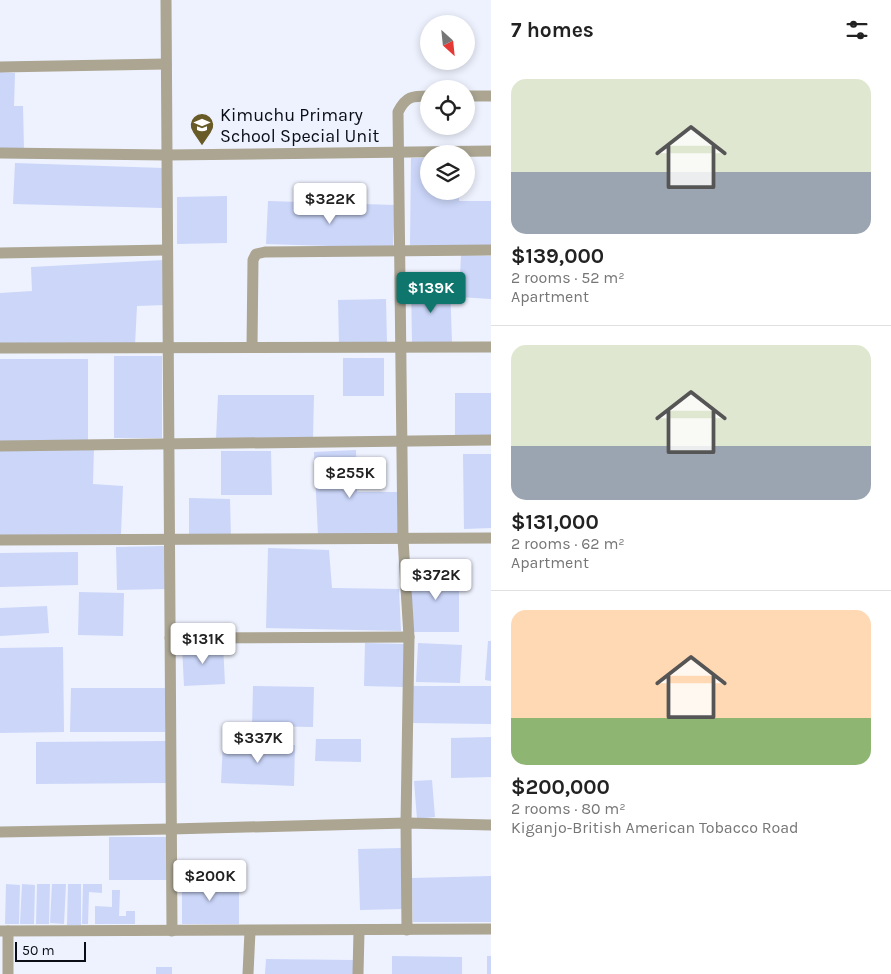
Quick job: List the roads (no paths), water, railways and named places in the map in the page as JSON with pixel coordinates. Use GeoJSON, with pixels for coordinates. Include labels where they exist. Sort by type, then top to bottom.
{"type":"FeatureCollection","features":[{"type":"Feature","properties":{"kind":"street"},"geometry":{"type":"LineString","coordinates":[[166,0],[172,931]]}},
{"type":"Feature","properties":{"kind":"street"},"geometry":{"type":"LineString","coordinates":[[0,67],[166,64]]}},
{"type":"Feature","properties":{"kind":"street"},"geometry":{"type":"LineString","coordinates":[[407,930],[406,823],[409,637],[403,538],[398,112],[404,101],[420,96]]}},
{"type":"Feature","properties":{"kind":"street"},"geometry":{"type":"LineString","coordinates":[[475,96],[491,96]]}},
{"type":"Feature","properties":{"kind":"street"},"geometry":{"type":"LineString","coordinates":[[0,153],[167,155],[491,151]]}},
{"type":"Feature","properties":{"kind":"street"},"geometry":{"type":"LineString","coordinates":[[0,253],[167,250]]}},
{"type":"Feature","properties":{"kind":"street"},"geometry":{"type":"LineString","coordinates":[[252,348],[253,260],[256,254],[265,252],[491,250]]}},
{"type":"Feature","properties":{"kind":"street"},"geometry":{"type":"LineString","coordinates":[[0,348],[491,347]]}},
{"type":"Feature","properties":{"kind":"street"},"geometry":{"type":"LineString","coordinates":[[0,446],[491,440]]}},
{"type":"Feature","properties":{"kind":"street"},"geometry":{"type":"LineString","coordinates":[[0,540],[491,538]]}},
{"type":"Feature","properties":{"kind":"street"},"geometry":{"type":"LineString","coordinates":[[170,638],[409,637]]}},
{"type":"Feature","properties":{"kind":"street"},"geometry":{"type":"LineString","coordinates":[[0,832],[406,823],[491,825]]}},
{"type":"Feature","properties":{"kind":"street"},"geometry":{"type":"LineString","coordinates":[[8,974],[4,931],[491,929]]}},
{"type":"Feature","properties":{"kind":"street"},"geometry":{"type":"LineString","coordinates":[[358,974],[359,930]]}},
{"type":"Feature","properties":{"kind":"street"},"geometry":{"type":"LineString","coordinates":[[248,974],[250,931]]}},
{"type":"Feature","properties":{"kind":"place","name":"Kimuchu Primary School Special Unit"},"geometry":{"type":"Point","coordinates":[202,146]}}]}
